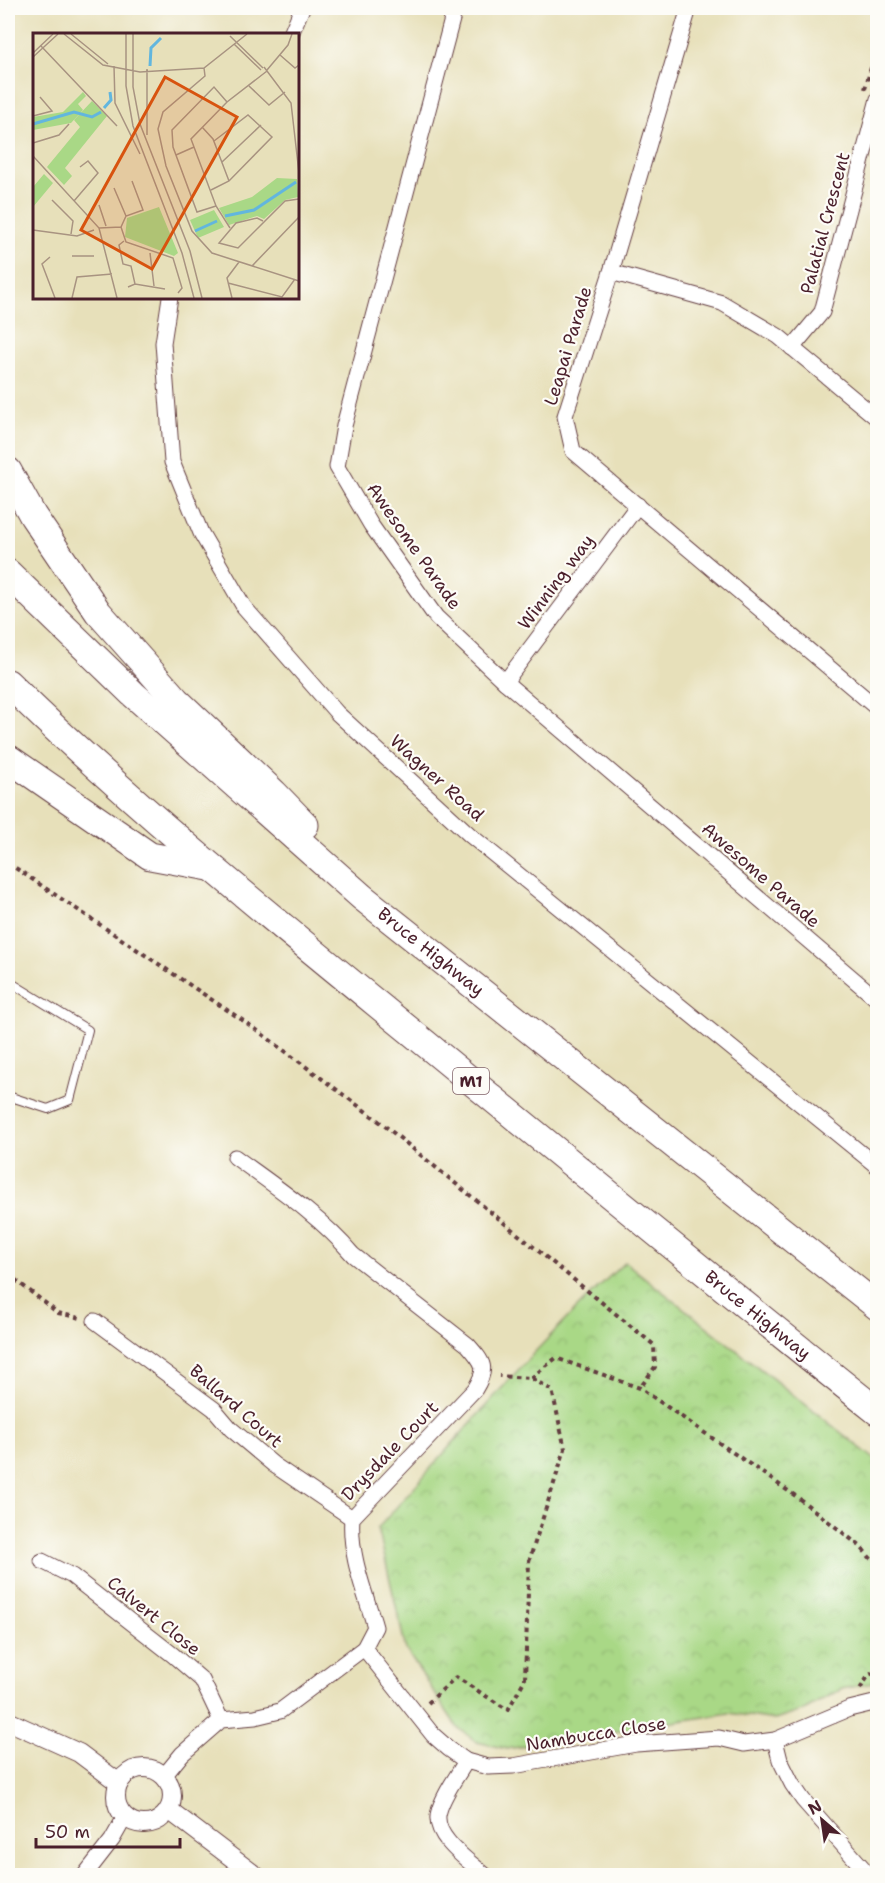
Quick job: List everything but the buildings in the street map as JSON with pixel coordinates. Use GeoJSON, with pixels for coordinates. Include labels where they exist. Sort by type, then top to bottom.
{"type":"FeatureCollection","features":[{"type":"Feature","properties":{"kind":"highway"},"geometry":{"type":"LineString","coordinates":[[8,471],[33,516],[98,612],[176,699],[274,793],[322,843],[362,897]]}},
{"type":"Feature","properties":{"kind":"highway","name":"Bruce Highway"},"geometry":{"type":"LineString","coordinates":[[8,573],[133,694],[362,897],[878,1306]]}},
{"type":"Feature","properties":{"kind":"highway","name":"Bruce Highway"},"geometry":{"type":"LineString","coordinates":[[8,683],[210,868],[878,1412]]}},
{"type":"Feature","properties":{"kind":"highway"},"geometry":{"type":"LineString","coordinates":[[8,758],[150,856],[210,868]]}},
{"type":"Feature","properties":{"kind":"street"},"geometry":{"type":"LineString","coordinates":[[291,33],[302,8]]}},
{"type":"Feature","properties":{"kind":"street","name":"Awesome Parade"},"geometry":{"type":"LineString","coordinates":[[455,8],[344,426],[337,467],[371,525],[436,617],[505,682],[878,1000]]}},
{"type":"Feature","properties":{"kind":"street","name":"Leapai Parade"},"geometry":{"type":"LineString","coordinates":[[688,8],[611,272],[565,416],[573,451],[878,709]]}},
{"type":"Feature","properties":{"kind":"street","name":"Palatial Crescent"},"geometry":{"type":"LineString","coordinates":[[792,348],[822,312],[878,99]]}},
{"type":"Feature","properties":{"kind":"street"},"geometry":{"type":"LineString","coordinates":[[611,272],[722,303],[778,336],[878,419]]}},
{"type":"Feature","properties":{"kind":"street","name":"Wagner Road"},"geometry":{"type":"LineString","coordinates":[[170,298],[163,343],[172,462],[201,533],[244,607],[337,713],[471,836],[878,1167]]}},
{"type":"Feature","properties":{"kind":"street","name":"Winning way"},"geometry":{"type":"LineString","coordinates":[[505,682],[638,506]]}},
{"type":"Feature","properties":{"kind":"street"},"geometry":{"type":"LineString","coordinates":[[235,1157],[301,1206],[340,1239],[353,1254],[468,1345],[482,1364],[484,1376]]}},
{"type":"Feature","properties":{"kind":"street","name":"Ballard Court"},"geometry":{"type":"LineString","coordinates":[[95,1321],[214,1409],[231,1429],[274,1465],[352,1518]]}},
{"type":"Feature","properties":{"kind":"street","name":"Drysdale Court"},"geometry":{"type":"LineString","coordinates":[[364,1648],[375,1627],[356,1563],[351,1535],[352,1518],[475,1389],[484,1376]]}},
{"type":"Feature","properties":{"kind":"street","name":"Calvert Close"},"geometry":{"type":"LineString","coordinates":[[42,1561],[72,1576],[173,1654],[202,1680],[221,1720]]}},
{"type":"Feature","properties":{"kind":"street"},"geometry":{"type":"LineString","coordinates":[[164,1776],[182,1754],[221,1720],[255,1717],[280,1711],[364,1648]]}},
{"type":"Feature","properties":{"kind":"street","name":"Nambucca Close"},"geometry":{"type":"LineString","coordinates":[[364,1648],[433,1735],[466,1761],[488,1767],[513,1766],[636,1744],[720,1738],[744,1744],[775,1740],[849,1709],[878,1702]]}},
{"type":"Feature","properties":{"kind":"street"},"geometry":{"type":"LineString","coordinates":[[8,1721],[79,1753],[120,1783]]}},
{"type":"Feature","properties":{"kind":"street"},"geometry":{"type":"LineString","coordinates":[[775,1740],[780,1760],[803,1800],[870,1875]]}},
{"type":"Feature","properties":{"kind":"street"},"geometry":{"type":"LineString","coordinates":[[466,1761],[438,1812],[438,1828],[451,1845],[486,1875]]}},
{"type":"Feature","properties":{"kind":"street"},"geometry":{"type":"LineString","coordinates":[[140,1768],[157,1771],[164,1776],[172,1792],[169,1810],[156,1821],[148,1824],[132,1821],[119,1810],[117,1791],[120,1783],[132,1771],[140,1768]]}},
{"type":"Feature","properties":{"kind":"street"},"geometry":{"type":"LineString","coordinates":[[169,1810],[256,1875]]}},
{"type":"Feature","properties":{"kind":"street"},"geometry":{"type":"LineString","coordinates":[[84,1875],[112,1840],[125,1817]]}},
{"type":"Feature","properties":{"kind":"lane"},"geometry":{"type":"LineString","coordinates":[[8,981],[88,1030],[70,1100],[48,1109],[8,1095]]}},
{"type":"Feature","properties":{"kind":"path"},"geometry":{"type":"LineString","coordinates":[[8,863],[254,1029],[380,1122],[654,1345],[655,1367],[640,1388]]}},
{"type":"Feature","properties":{"kind":"path"},"geometry":{"type":"LineString","coordinates":[[8,1274],[58,1313],[95,1321]]}},
{"type":"Feature","properties":{"kind":"path"},"geometry":{"type":"LineString","coordinates":[[531,1378],[556,1358],[640,1388],[797,1497],[860,1546],[878,1567]]}},
{"type":"Feature","properties":{"kind":"path"},"geometry":{"type":"LineString","coordinates":[[417,1714],[456,1677],[508,1710],[525,1679],[529,1561],[565,1449],[552,1390],[531,1378],[484,1376]]}},
{"type":"Feature","properties":{"kind":"green space"},"geometry":{"type":"Polygon","coordinates":[[[625,1262],[877,1461],[877,1682],[842,1689],[802,1711],[775,1720],[729,1713],[507,1749],[477,1742],[457,1727],[406,1650],[378,1528],[529,1358],[625,1262]]]}}]}
